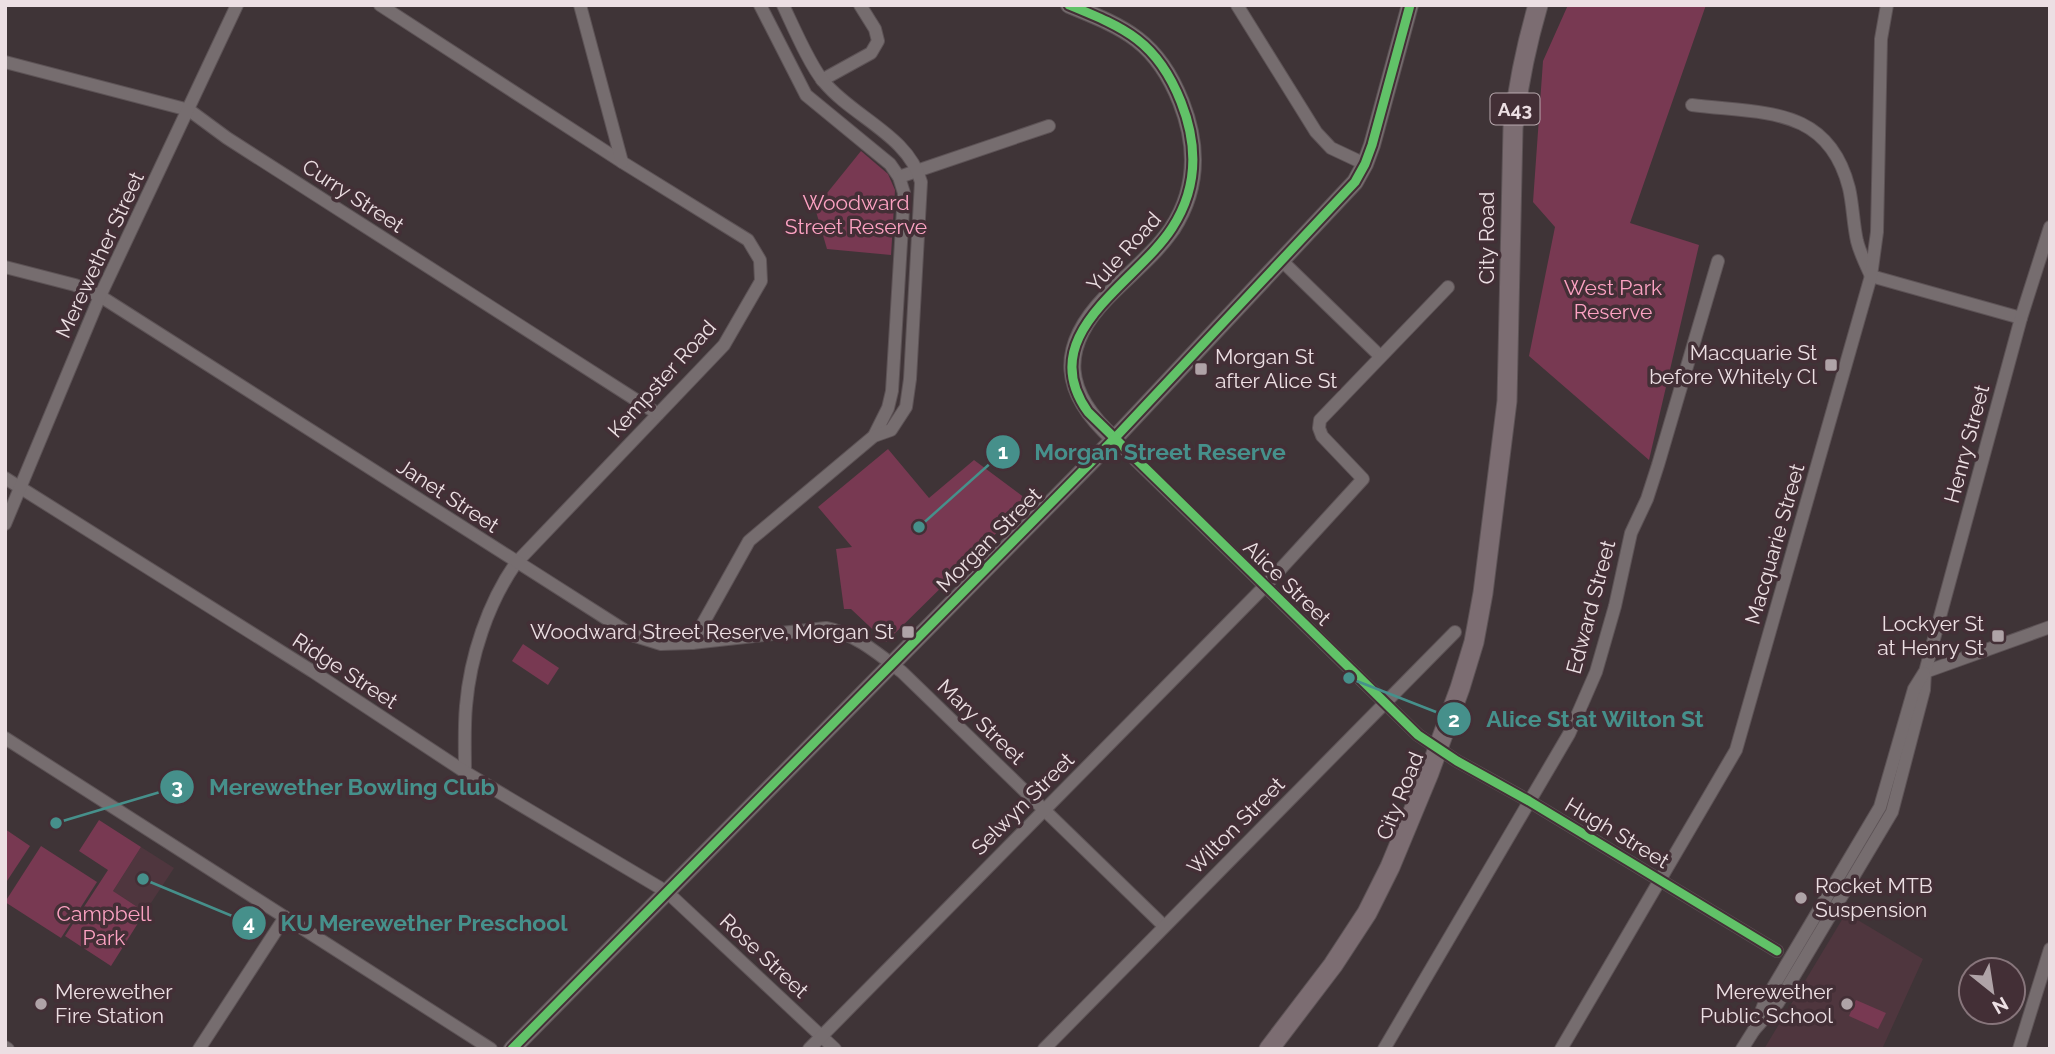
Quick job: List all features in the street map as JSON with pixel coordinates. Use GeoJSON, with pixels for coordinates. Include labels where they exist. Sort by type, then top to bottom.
{"type":"FeatureCollection","features":[{"type":"Feature","properties":{"kind":"highway","name":"City Road"},"geometry":{"type":"LineString","coordinates":[[1269,1049],[1333,965],[1367,913],[1395,855],[1437,749],[1474,642],[1485,579],[1507,401],[1513,128],[1522,67],[1538,5]]}},
{"type":"Feature","properties":{"kind":"street","name":"Merewether Street"},"geometry":{"type":"LineString","coordinates":[[5,524],[100,296],[237,5]]}},
{"type":"Feature","properties":{"kind":"street","name":"Kempster Road"},"geometry":{"type":"LineString","coordinates":[[380,5],[748,240],[760,260],[761,282],[724,345],[516,563],[501,584],[475,652],[466,705],[465,772]]}},
{"type":"Feature","properties":{"kind":"street"},"geometry":{"type":"LineString","coordinates":[[580,5],[622,162]]}},
{"type":"Feature","properties":{"kind":"street"},"geometry":{"type":"LineString","coordinates":[[760,5],[806,95],[890,164],[899,177],[904,193],[892,391],[888,408],[874,436]]}},
{"type":"Feature","properties":{"kind":"street"},"geometry":{"type":"LineString","coordinates":[[692,643],[749,541],[874,436],[891,430],[906,407],[910,379],[921,182],[918,169],[907,153],[822,80],[783,5]]}},
{"type":"Feature","properties":{"kind":"street"},"geometry":{"type":"LineString","coordinates":[[822,80],[871,53],[878,41],[875,29],[860,5]]}},
{"type":"Feature","properties":{"kind":"street","name":"Yule Road"},"geometry":{"type":"LineString","coordinates":[[1069,5],[1116,24],[1138,38],[1153,53],[1177,92],[1193,139],[1192,183],[1173,228],[1159,246],[1104,300],[1079,333],[1074,348],[1072,371],[1076,392],[1088,412],[1114,439]]}},
{"type":"Feature","properties":{"kind":"street"},"geometry":{"type":"LineString","coordinates":[[1237,5],[1316,132],[1331,148],[1365,164]]}},
{"type":"Feature","properties":{"kind":"street","name":"Morgan Street"},"geometry":{"type":"LineString","coordinates":[[512,1049],[1114,439],[1355,182],[1365,164],[1410,5]]}},
{"type":"Feature","properties":{"kind":"street","name":"Macquarie Street"},"geometry":{"type":"LineString","coordinates":[[1561,1049],[1736,750],[1871,276],[1877,232],[1881,39],[1887,5]]}},
{"type":"Feature","properties":{"kind":"street","name":"Curry Street"},"geometry":{"type":"LineString","coordinates":[[6,65],[189,110],[227,138],[658,414]]}},
{"type":"Feature","properties":{"kind":"street"},"geometry":{"type":"LineString","coordinates":[[1692,105],[1794,119],[1814,129],[1830,146],[1841,165],[1848,187],[1857,242],[1871,276],[2021,318]]}},
{"type":"Feature","properties":{"kind":"street"},"geometry":{"type":"LineString","coordinates":[[899,177],[1049,126]]}},
{"type":"Feature","properties":{"kind":"street","name":"Henry Street"},"geometry":{"type":"LineString","coordinates":[[1742,1049],[1754,1030],[1766,999],[1880,807],[1914,689],[1925,672],[2021,318],[2050,227]]}},
{"type":"Feature","properties":{"kind":"street"},"geometry":{"type":"LineString","coordinates":[[1281,260],[1380,356],[1448,287]]}},
{"type":"Feature","properties":{"kind":"street","name":"Edward Street"},"geometry":{"type":"LineString","coordinates":[[1384,1049],[1569,734],[1596,672],[1615,606],[1631,533],[1658,465],[1718,261]]}},
{"type":"Feature","properties":{"kind":"street","name":"Janet Street"},"geometry":{"type":"LineString","coordinates":[[5,267],[75,285],[100,296],[632,635],[661,644],[692,643],[825,628],[836,630],[856,640],[891,664]]}},
{"type":"Feature","properties":{"kind":"street","name":"Selwyn Street"},"geometry":{"type":"LineString","coordinates":[[809,1049],[1265,586],[1363,479],[1322,436],[1320,420],[1380,356]]}},
{"type":"Feature","properties":{"kind":"street","name":"Alice Street"},"geometry":{"type":"LineString","coordinates":[[1114,439],[1384,703],[1437,749]]}},
{"type":"Feature","properties":{"kind":"street","name":"Ridge Street"},"geometry":{"type":"LineString","coordinates":[[5,478],[312,671],[465,772],[667,892]]}},
{"type":"Feature","properties":{"kind":"street"},"geometry":{"type":"LineString","coordinates":[[1925,672],[2050,627]]}},
{"type":"Feature","properties":{"kind":"street","name":"Wilton Street"},"geometry":{"type":"LineString","coordinates":[[1047,1048],[1455,632]]}},
{"type":"Feature","properties":{"kind":"street","name":"Mary Street"},"geometry":{"type":"LineString","coordinates":[[891,664],[1164,926]]}},
{"type":"Feature","properties":{"kind":"street"},"geometry":{"type":"LineString","coordinates":[[5,738],[491,1049]]}},
{"type":"Feature","properties":{"kind":"street","name":"Hugh Street"},"geometry":{"type":"LineString","coordinates":[[1437,749],[1529,801],[1777,951]]}},
{"type":"Feature","properties":{"kind":"street","name":"Rose Street"},"geometry":{"type":"LineString","coordinates":[[667,892],[835,1049]]}},
{"type":"Feature","properties":{"kind":"street"},"geometry":{"type":"LineString","coordinates":[[199,1049],[285,917]]}},
{"type":"Feature","properties":{"kind":"street"},"geometry":{"type":"LineString","coordinates":[[2019,1049],[2050,949]]}},
{"type":"Feature","properties":{"kind":"shaded area"},"geometry":{"type":"Polygon","coordinates":[[[141,847],[174,868],[145,912],[113,891],[141,847]]]}},
{"type":"Feature","properties":{"kind":"shaded area","name":"Merewether Public School"},"geometry":{"type":"Polygon","coordinates":[[[1846,913],[1923,959],[1883,1047],[1885,1049],[1764,1049],[1846,913]]]}},
{"type":"Feature","properties":{"kind":"green space","name":"West Park Reserve"},"geometry":{"type":"Polygon","coordinates":[[[1568,5],[1706,5],[1630,223],[1699,245],[1649,460],[1529,356],[1555,227],[1533,202],[1543,61],[1568,5]]]}},
{"type":"Feature","properties":{"kind":"green space","name":"Woodward Street Reserve"},"geometry":{"type":"Polygon","coordinates":[[[861,151],[888,174],[895,190],[891,255],[827,249],[815,208],[861,151]]]}},
{"type":"Feature","properties":{"kind":"green space"},"geometry":{"type":"Polygon","coordinates":[[[888,449],[929,498],[974,460],[1029,501],[886,642],[851,609],[844,609],[836,549],[852,547],[818,507],[888,449]]]}},
{"type":"Feature","properties":{"kind":"green space"},"geometry":{"type":"Polygon","coordinates":[[[523,644],[559,668],[548,685],[512,661],[523,644]]]}},
{"type":"Feature","properties":{"kind":"green space","name":"Campbell Park"},"geometry":{"type":"Polygon","coordinates":[[[99,820],[141,847],[113,891],[145,912],[111,966],[65,936],[108,870],[79,851],[99,820]]]}},
{"type":"Feature","properties":{"kind":"green space"},"geometry":{"type":"Polygon","coordinates":[[[5,829],[30,846],[5,884],[5,829]]]}},
{"type":"Feature","properties":{"kind":"green space"},"geometry":{"type":"Polygon","coordinates":[[[41,846],[97,882],[61,938],[5,902],[41,846]]]}},
{"type":"Feature","properties":{"kind":"green space"},"geometry":{"type":"Polygon","coordinates":[[[1856,1000],[1886,1013],[1878,1029],[1849,1016],[1856,1000]]]}},
{"type":"Feature","properties":{"kind":"cycle path"},"geometry":{"type":"LineString","coordinates":[[1069,5],[1123,30],[1137,39],[1161,64],[1172,81],[1187,118],[1193,166],[1187,197],[1172,228],[1156,249],[1095,312],[1080,334],[1072,358],[1074,384],[1088,412],[1418,735],[1457,761],[1529,801],[1777,951]]}},
{"type":"Feature","properties":{"kind":"cycle path"},"geometry":{"type":"LineString","coordinates":[[512,1049],[1114,439],[1355,182],[1372,145],[1410,5]]}},
{"type":"Feature","properties":{"kind":"place","name":"Macquarie St before Whitely Cl"},"geometry":{"type":"Point","coordinates":[1831,365]}},
{"type":"Feature","properties":{"kind":"place","name":"Morgan St after Alice St"},"geometry":{"type":"Point","coordinates":[1201,369]}},
{"type":"Feature","properties":{"kind":"place","name":"Morgan Street Reserve"},"geometry":{"type":"Point","coordinates":[919,527]}},
{"type":"Feature","properties":{"kind":"place","name":"Woodward Street Reserve, Morgan St"},"geometry":{"type":"Point","coordinates":[908,632]}},
{"type":"Feature","properties":{"kind":"place","name":"Lockyer St at Henry St"},"geometry":{"type":"Point","coordinates":[1998,636]}},
{"type":"Feature","properties":{"kind":"place","name":"Alice St at Wilton St"},"geometry":{"type":"Point","coordinates":[1349,678]}},
{"type":"Feature","properties":{"kind":"place","name":"Merewether Bowling Club"},"geometry":{"type":"Point","coordinates":[56,823]}},
{"type":"Feature","properties":{"kind":"place","name":"KU Merewether Preschool"},"geometry":{"type":"Point","coordinates":[143,879]}},
{"type":"Feature","properties":{"kind":"place","name":"Rocket MTB Suspension"},"geometry":{"type":"Point","coordinates":[1801,898]}},
{"type":"Feature","properties":{"kind":"place","name":"Merewether Fire Station"},"geometry":{"type":"Point","coordinates":[41,1004]}},
{"type":"Feature","properties":{"kind":"place","name":"Merewether Public School"},"geometry":{"type":"Point","coordinates":[1847,1004]}}]}
